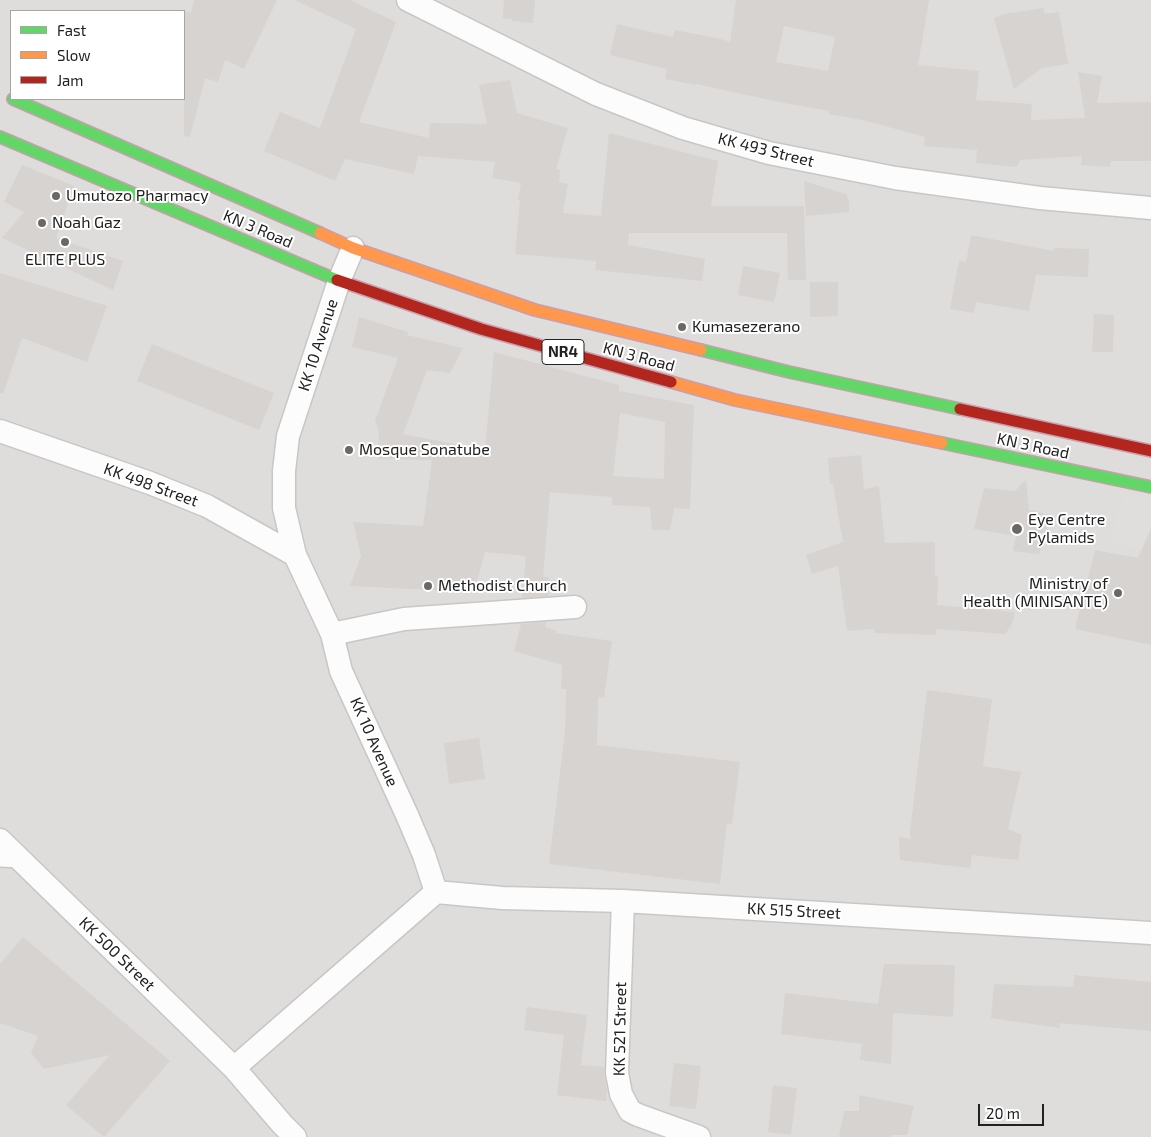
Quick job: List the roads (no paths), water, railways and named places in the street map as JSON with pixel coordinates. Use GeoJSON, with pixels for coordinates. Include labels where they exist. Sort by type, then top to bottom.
{"type":"FeatureCollection","features":[{"type":"Feature","properties":{"kind":"highway","name":"KN 3 Road"},"geometry":{"type":"LineString","coordinates":[[17,100],[353,248],[526,307],[789,372],[1151,451]]}},
{"type":"Feature","properties":{"kind":"highway","name":"KN 3 Road"},"geometry":{"type":"LineString","coordinates":[[0,137],[339,281],[481,329],[735,400],[1151,487]]}},
{"type":"Feature","properties":{"kind":"street","name":"KK 493 Street"},"geometry":{"type":"LineString","coordinates":[[408,0],[596,94],[683,128],[769,153],[895,178],[1040,198],[1151,208]]}},
{"type":"Feature","properties":{"kind":"street","name":"KK 10 Avenue"},"geometry":{"type":"LineString","coordinates":[[353,248],[339,281],[288,436],[284,471],[284,508],[295,555],[332,634],[341,671],[424,855],[436,892]]}},
{"type":"Feature","properties":{"kind":"street","name":"KK 498 Street"},"geometry":{"type":"LineString","coordinates":[[0,431],[150,483],[207,506],[295,555]]}},
{"type":"Feature","properties":{"kind":"street"},"geometry":{"type":"LineString","coordinates":[[332,634],[404,619],[575,608]]}},
{"type":"Feature","properties":{"kind":"street","name":"KK 500 Street"},"geometry":{"type":"LineString","coordinates":[[0,840],[234,1068]]}},
{"type":"Feature","properties":{"kind":"street"},"geometry":{"type":"LineString","coordinates":[[295,1137],[234,1068],[436,892]]}},
{"type":"Feature","properties":{"kind":"street","name":"KK 515 Street"},"geometry":{"type":"LineString","coordinates":[[436,892],[502,898],[623,901],[1151,933]]}},
{"type":"Feature","properties":{"kind":"street","name":"KK 521 Street"},"geometry":{"type":"LineString","coordinates":[[623,901],[617,1073],[621,1094],[630,1111],[699,1137]]}},
{"type":"Feature","properties":{"kind":"lane"},"geometry":{"type":"LineString","coordinates":[[0,861],[23,862]]}},
{"type":"Feature","properties":{"kind":"place","name":"Umutozo Pharmacy"},"geometry":{"type":"Point","coordinates":[56,196]}},
{"type":"Feature","properties":{"kind":"place","name":"Noah Gaz"},"geometry":{"type":"Point","coordinates":[42,223]}},
{"type":"Feature","properties":{"kind":"place","name":"ELITE PLUS"},"geometry":{"type":"Point","coordinates":[65,242]}},
{"type":"Feature","properties":{"kind":"place","name":"Kumasezerano"},"geometry":{"type":"Point","coordinates":[682,327]}},
{"type":"Feature","properties":{"kind":"place","name":"Mosque Sonatube"},"geometry":{"type":"Point","coordinates":[349,450]}},
{"type":"Feature","properties":{"kind":"place","name":"Eye Centre Pylamids"},"geometry":{"type":"Point","coordinates":[1017,529]}},
{"type":"Feature","properties":{"kind":"place","name":"Methodist Church"},"geometry":{"type":"Point","coordinates":[428,586]}},
{"type":"Feature","properties":{"kind":"place","name":"Ministry of Health (MINISANTE)"},"geometry":{"type":"Point","coordinates":[1118,593]}}]}
